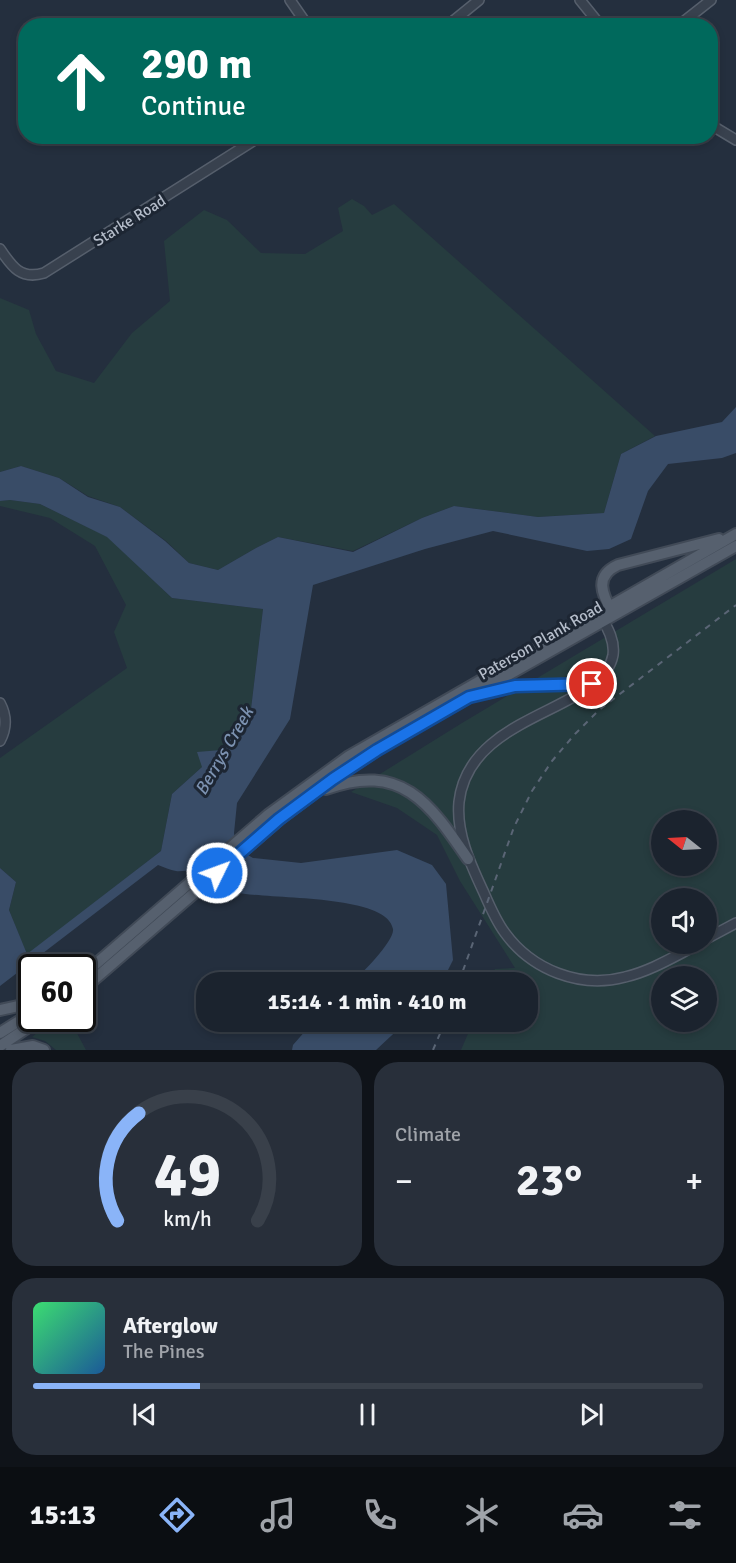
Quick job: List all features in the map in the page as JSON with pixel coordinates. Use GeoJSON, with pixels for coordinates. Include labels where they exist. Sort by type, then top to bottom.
{"type":"FeatureCollection","features":[{"type":"Feature","properties":{"kind":"main road"},"geometry":{"type":"LineString","coordinates":[[606,613],[602,582],[606,573],[613,567],[736,534]]}},
{"type":"Feature","properties":{"kind":"main road","name":"Paterson Plank Road"},"geometry":{"type":"LineString","coordinates":[[244,842],[377,750],[469,697],[736,534]]}},
{"type":"Feature","properties":{"kind":"main road","name":"Paterson Plank Road"},"geometry":{"type":"LineString","coordinates":[[96,977],[292,795],[354,752],[606,613],[736,546]]}},
{"type":"Feature","properties":{"kind":"main road"},"geometry":{"type":"LineString","coordinates":[[469,697],[515,686],[592,684]]}},
{"type":"Feature","properties":{"kind":"main road"},"geometry":{"type":"LineString","coordinates":[[311,794],[352,780],[369,779],[395,784],[432,809],[468,859]]}},
{"type":"Feature","properties":{"kind":"main road","name":"Paterson Plank Road"},"geometry":{"type":"LineString","coordinates":[[96,965],[197,883]]}},
{"type":"Feature","properties":{"kind":"main road"},"geometry":{"type":"LineString","coordinates":[[0,1010],[18,1006]]}},
{"type":"Feature","properties":{"kind":"main road"},"geometry":{"type":"LineString","coordinates":[[0,1033],[18,1022]]}},
{"type":"Feature","properties":{"kind":"main road"},"geometry":{"type":"LineString","coordinates":[[0,1046],[21,1032]]}},
{"type":"Feature","properties":{"kind":"main road"},"geometry":{"type":"LineString","coordinates":[[11,1050],[33,1046],[44,1050]]}},
{"type":"Feature","properties":{"kind":"street"},"geometry":{"type":"LineString","coordinates":[[290,0],[302,18]]}},
{"type":"Feature","properties":{"kind":"street"},"geometry":{"type":"LineString","coordinates":[[457,18],[478,0]]}},
{"type":"Feature","properties":{"kind":"street"},"geometry":{"type":"LineString","coordinates":[[580,0],[595,18]]}},
{"type":"Feature","properties":{"kind":"street"},"geometry":{"type":"LineString","coordinates":[[688,18],[711,0]]}},
{"type":"Feature","properties":{"kind":"street"},"geometry":{"type":"LineString","coordinates":[[718,129],[736,140]]}},
{"type":"Feature","properties":{"kind":"street","name":"Starke Road"},"geometry":{"type":"LineString","coordinates":[[0,249],[16,271],[30,276],[44,273],[248,144]]}},
{"type":"Feature","properties":{"kind":"street"},"geometry":{"type":"LineString","coordinates":[[606,613],[612,641],[612,657],[606,672],[592,684],[496,739],[477,758],[465,780],[459,805],[460,823],[468,859],[504,932],[529,958],[554,972],[589,981],[623,978],[649,969],[679,954]]}},
{"type":"Feature","properties":{"kind":"street"},"geometry":{"type":"LineString","coordinates":[[0,703],[6,719],[0,741]]}},
{"type":"Feature","properties":{"kind":"street"},"geometry":{"type":"LineString","coordinates":[[717,933],[736,923]]}},
{"type":"Feature","properties":{"kind":"green space"},"geometry":{"type":"Polygon","coordinates":[[[352,199],[364,206],[372,215],[394,204],[655,436],[621,454],[604,513],[538,517],[454,506],[422,518],[353,551],[278,537],[218,570],[189,563],[166,541],[120,507],[88,496],[59,478],[21,466],[0,472],[0,298],[29,310],[36,334],[56,371],[94,383],[132,333],[170,301],[164,241],[204,210],[227,220],[261,253],[305,254],[343,231],[338,208],[352,199]]]}},
{"type":"Feature","properties":{"kind":"green space"},"geometry":{"type":"Polygon","coordinates":[[[0,501],[40,504],[108,537],[172,598],[263,609],[251,709],[221,750],[172,794],[161,851],[28,954],[9,910],[16,882],[0,868],[0,758],[127,668],[114,632],[126,605],[95,546],[50,518],[0,506],[0,501]]]}},
{"type":"Feature","properties":{"kind":"green space"},"geometry":{"type":"Polygon","coordinates":[[[736,559],[736,1050],[461,1050],[469,1032],[538,1032],[538,972],[494,972],[495,969],[515,968],[460,881],[437,835],[397,808],[351,792],[736,559]]]}},
{"type":"Feature","properties":{"kind":"green space"},"geometry":{"type":"Polygon","coordinates":[[[38,1032],[76,1032],[86,1050],[56,1050],[45,1041],[32,1037],[38,1032]]]}},
{"type":"Feature","properties":{"kind":"water","name":"Berrys Creek"},"geometry":{"type":"Polygon","coordinates":[[[736,407],[736,453],[722,458],[668,464],[648,491],[631,539],[609,549],[587,551],[493,531],[425,549],[313,585],[290,719],[237,803],[234,833],[236,848],[253,858],[301,863],[397,850],[432,865],[446,884],[453,960],[447,972],[362,972],[389,941],[393,929],[386,917],[370,909],[323,900],[235,892],[189,871],[176,871],[158,865],[42,954],[27,954],[161,851],[172,794],[202,767],[197,752],[221,750],[251,709],[263,609],[172,598],[107,537],[40,504],[0,501],[0,472],[21,466],[59,478],[88,497],[120,507],[165,541],[189,563],[218,570],[278,537],[353,552],[422,518],[454,506],[538,517],[604,513],[621,454],[656,436],[722,422],[736,407]]]}},
{"type":"Feature","properties":{"kind":"water"},"geometry":{"type":"Polygon","coordinates":[[[0,868],[16,882],[9,910],[27,954],[18,954],[18,972],[0,986],[0,868]]]}},
{"type":"Feature","properties":{"kind":"water"},"geometry":{"type":"Polygon","coordinates":[[[304,1032],[395,1032],[376,1050],[292,1050],[293,1045],[304,1032]]]}},
{"type":"Feature","properties":{"kind":"railway"},"geometry":{"type":"LineString","coordinates":[[463,972],[514,827],[532,791],[552,761],[599,710],[736,605]]}},
{"type":"Feature","properties":{"kind":"railway"},"geometry":{"type":"LineString","coordinates":[[433,1050],[441,1032]]}},
{"type":"Feature","properties":{"kind":"route"},"geometry":{"type":"LineString","coordinates":[[217,873],[311,794],[377,750],[469,697],[515,686],[586,686],[592,684]]}}]}
